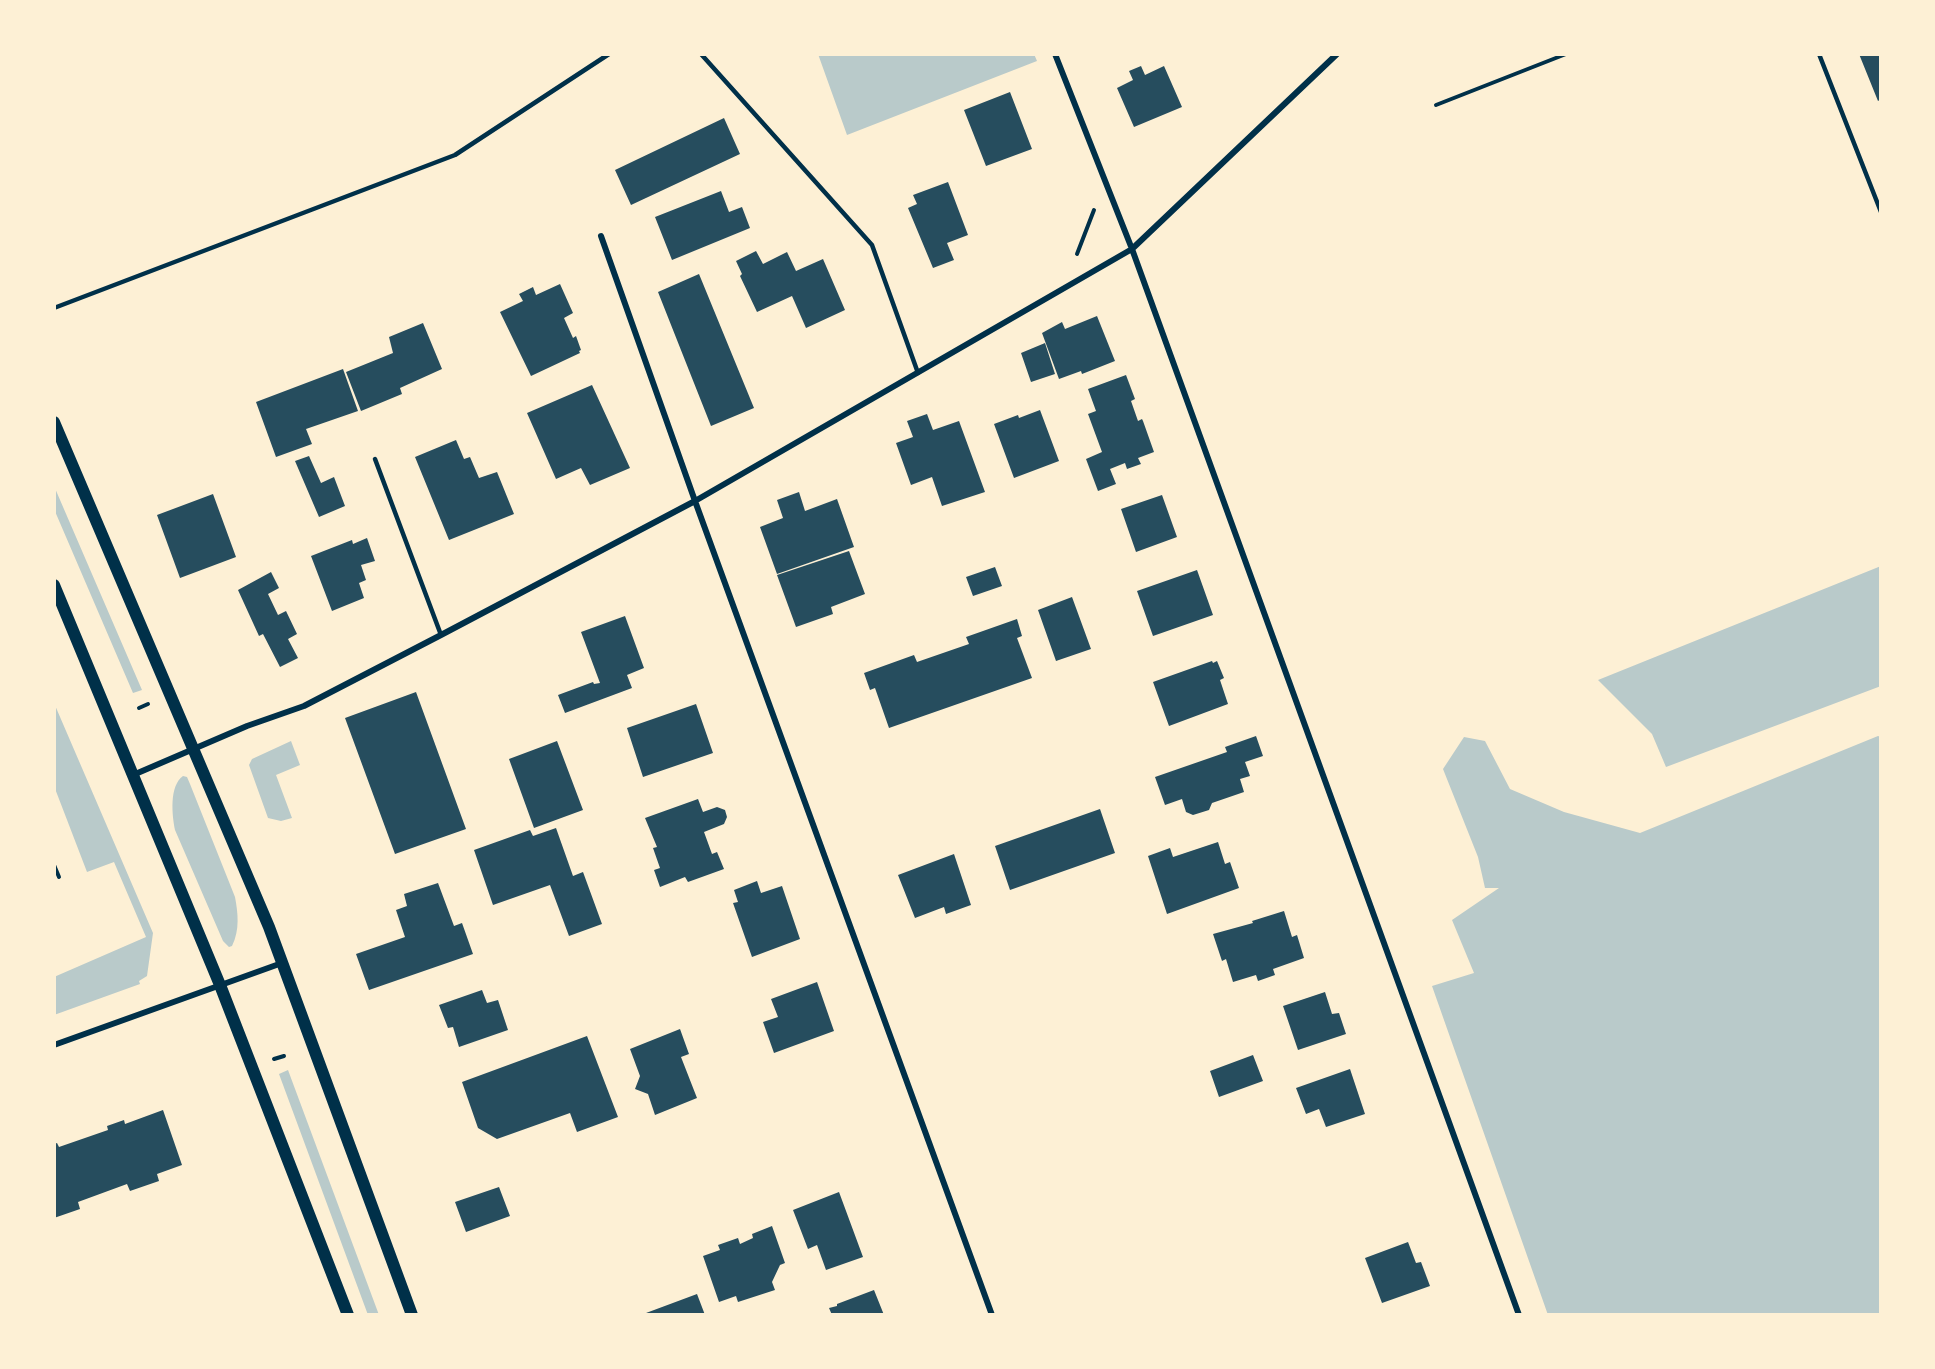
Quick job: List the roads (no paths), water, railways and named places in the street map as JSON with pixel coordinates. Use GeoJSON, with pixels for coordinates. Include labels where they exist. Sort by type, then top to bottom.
{"type":"FeatureCollection","features":[{"type":"Feature","properties":{"kind":"main road"},"geometry":{"type":"LineString","coordinates":[[54,422],[195,749],[283,963],[412,1315]]}},
{"type":"Feature","properties":{"kind":"main road"},"geometry":{"type":"LineString","coordinates":[[54,585],[220,985],[348,1315]]}},
{"type":"Feature","properties":{"kind":"street"},"geometry":{"type":"LineString","coordinates":[[1055,54],[1132,249],[1519,1315]]}},
{"type":"Feature","properties":{"kind":"street"},"geometry":{"type":"LineString","coordinates":[[133,775],[247,726],[304,706],[441,635],[695,501],[1132,249],[1337,54]]}},
{"type":"Feature","properties":{"kind":"street"},"geometry":{"type":"LineString","coordinates":[[601,236],[695,501],[992,1315]]}},
{"type":"Feature","properties":{"kind":"street"},"geometry":{"type":"LineString","coordinates":[[54,1045],[283,963]]}},
{"type":"Feature","properties":{"kind":"lane"},"geometry":{"type":"LineString","coordinates":[[54,308],[455,155],[609,54]]}},
{"type":"Feature","properties":{"kind":"lane"},"geometry":{"type":"LineString","coordinates":[[701,54],[872,245],[918,373]]}},
{"type":"Feature","properties":{"kind":"lane"},"geometry":{"type":"LineString","coordinates":[[1820,54],[1881,212]]}},
{"type":"Feature","properties":{"kind":"lane"},"geometry":{"type":"LineString","coordinates":[[375,459],[441,635]]}}]}
